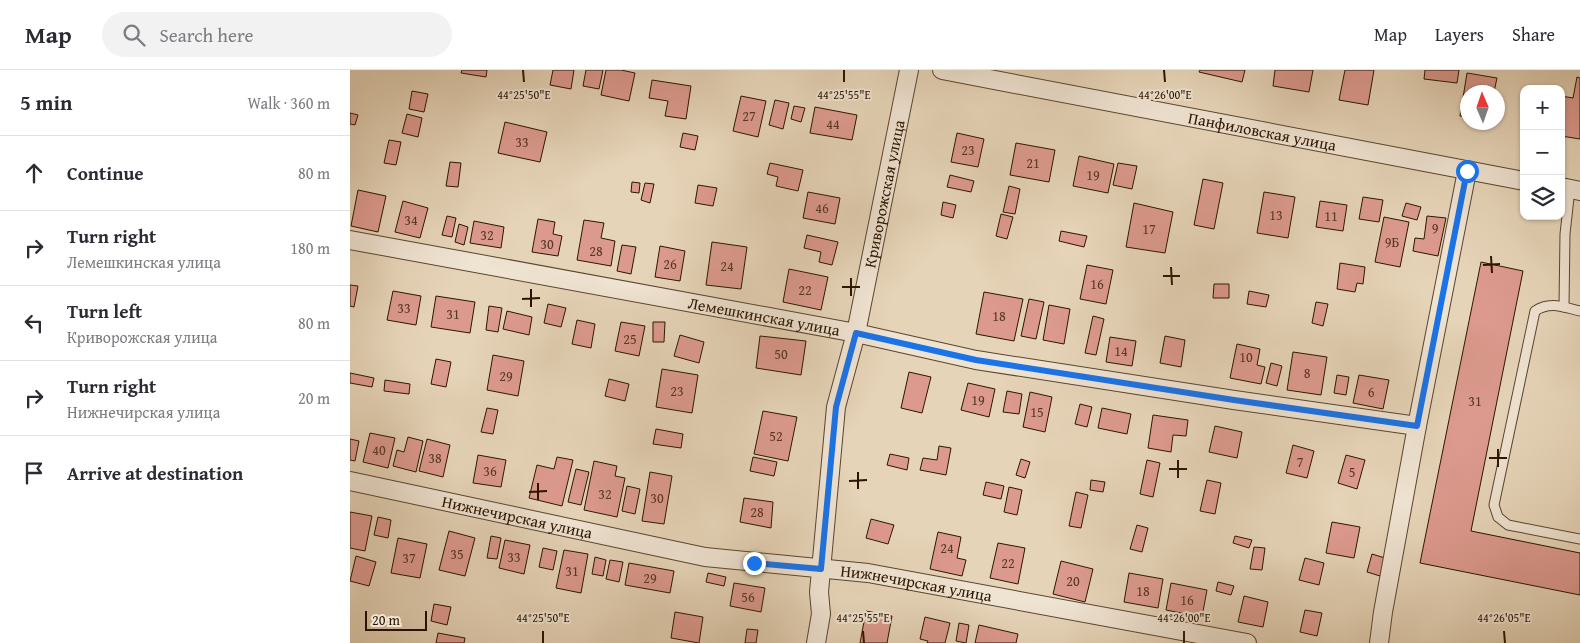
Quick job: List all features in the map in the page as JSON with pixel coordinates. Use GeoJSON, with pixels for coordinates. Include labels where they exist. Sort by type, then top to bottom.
{"type":"FeatureCollection","features":[{"type":"Feature","properties":{"kind":"street","name":"Криворожская улица"},"geometry":{"type":"LineString","coordinates":[[816,643],[821,614],[819,592],[836,407],[856,333],[909,70]]}},
{"type":"Feature","properties":{"kind":"street","name":"Панфиловская улица"},"geometry":{"type":"LineString","coordinates":[[942,70],[1520,180]]}},
{"type":"Feature","properties":{"kind":"street"},"geometry":{"type":"LineString","coordinates":[[1379,643],[1417,426],[1467,171]]}},
{"type":"Feature","properties":{"kind":"street","name":"Лемешкинская улица"},"geometry":{"type":"LineString","coordinates":[[350,240],[856,333],[976,360],[1417,426]]}},
{"type":"Feature","properties":{"kind":"street","name":"Нижнечирская улица"},"geometry":{"type":"LineString","coordinates":[[350,481],[704,557],[868,573],[1247,643]]}},
{"type":"Feature","properties":{"kind":"lane"},"geometry":{"type":"LineString","coordinates":[[1564,307],[1564,234],[1571,189]]}},
{"type":"Feature","properties":{"kind":"lane"},"geometry":{"type":"LineString","coordinates":[[1580,311],[1544,305],[1535,311],[1494,505],[1498,518],[1508,525],[1580,539]]}},
{"type":"Feature","properties":{"kind":"building"},"geometry":{"type":"Polygon","coordinates":[[[462,70],[487,70],[486,77],[461,73],[462,70]]]}},
{"type":"Feature","properties":{"kind":"building"},"geometry":{"type":"Polygon","coordinates":[[[553,70],[574,70],[571,89],[550,85],[553,70]]]}},
{"type":"Feature","properties":{"kind":"building"},"geometry":{"type":"Polygon","coordinates":[[[586,70],[603,70],[599,89],[583,86],[586,70]]]}},
{"type":"Feature","properties":{"kind":"building"},"geometry":{"type":"Polygon","coordinates":[[[606,70],[621,70],[635,73],[629,101],[601,95],[606,70]]]}},
{"type":"Feature","properties":{"kind":"building"},"geometry":{"type":"Polygon","coordinates":[[[1200,70],[1245,70],[1242,82],[1199,72],[1200,70]]]}},
{"type":"Feature","properties":{"kind":"building"},"geometry":{"type":"Polygon","coordinates":[[[1275,70],[1313,70],[1309,92],[1273,86],[1275,70]]]}},
{"type":"Feature","properties":{"kind":"building"},"geometry":{"type":"Polygon","coordinates":[[[1345,70],[1374,70],[1368,105],[1339,100],[1345,70]]]}},
{"type":"Feature","properties":{"kind":"building"},"geometry":{"type":"Polygon","coordinates":[[[1425,70],[1459,70],[1457,83],[1424,79],[1425,70]]]}},
{"type":"Feature","properties":{"kind":"building"},"geometry":{"type":"Polygon","coordinates":[[[1467,73],[1497,78],[1496,85],[1465,85],[1467,73]]]}},
{"type":"Feature","properties":{"kind":"building"},"geometry":{"type":"Polygon","coordinates":[[[1577,77],[1580,78],[1580,139],[1565,137],[1565,97],[1573,98],[1577,77]]]}},
{"type":"Feature","properties":{"kind":"building"},"geometry":{"type":"Polygon","coordinates":[[[652,80],[691,86],[686,119],[665,116],[668,101],[649,98],[652,80]]]}},
{"type":"Feature","properties":{"kind":"building"},"geometry":{"type":"Polygon","coordinates":[[[412,91],[428,94],[424,112],[409,109],[412,91]]]}},
{"type":"Feature","properties":{"kind":"building"},"geometry":{"type":"Polygon","coordinates":[[[741,96],[766,101],[758,137],[733,131],[741,96]]]}},
{"type":"Feature","properties":{"kind":"building"},"geometry":{"type":"Polygon","coordinates":[[[775,100],[789,103],[783,129],[769,125],[775,100]]]}},
{"type":"Feature","properties":{"kind":"building"},"geometry":{"type":"Polygon","coordinates":[[[794,106],[805,108],[801,122],[791,119],[794,106]]]}},
{"type":"Feature","properties":{"kind":"building"},"geometry":{"type":"Polygon","coordinates":[[[815,107],[857,115],[852,140],[810,133],[815,107]]]}},
{"type":"Feature","properties":{"kind":"building"},"geometry":{"type":"Polygon","coordinates":[[[350,113],[358,115],[355,125],[350,124],[350,113]]]}},
{"type":"Feature","properties":{"kind":"building"},"geometry":{"type":"Polygon","coordinates":[[[407,114],[422,118],[418,137],[402,133],[407,114]]]}},
{"type":"Feature","properties":{"kind":"building"},"geometry":{"type":"Polygon","coordinates":[[[505,122],[547,132],[540,162],[498,153],[505,122]]]}},
{"type":"Feature","properties":{"kind":"building"},"geometry":{"type":"Polygon","coordinates":[[[683,133],[698,136],[695,150],[680,147],[683,133]]]}},
{"type":"Feature","properties":{"kind":"building"},"geometry":{"type":"Polygon","coordinates":[[[957,133],[984,139],[978,167],[951,162],[957,133]]]}},
{"type":"Feature","properties":{"kind":"building"},"geometry":{"type":"Polygon","coordinates":[[[389,140],[401,142],[396,165],[384,163],[389,140]]]}},
{"type":"Feature","properties":{"kind":"building"},"geometry":{"type":"Polygon","coordinates":[[[1016,143],[1055,150],[1049,182],[1010,175],[1016,143]]]}},
{"type":"Feature","properties":{"kind":"building"},"geometry":{"type":"Polygon","coordinates":[[[1079,156],[1114,164],[1108,193],[1073,186],[1079,156]]]}},
{"type":"Feature","properties":{"kind":"building"},"geometry":{"type":"Polygon","coordinates":[[[450,162],[461,163],[458,187],[446,186],[450,162]]]}},
{"type":"Feature","properties":{"kind":"building"},"geometry":{"type":"Polygon","coordinates":[[[770,163],[803,170],[798,191],[776,186],[778,177],[767,174],[770,163]]]}},
{"type":"Feature","properties":{"kind":"building"},"geometry":{"type":"Polygon","coordinates":[[[1118,163],[1137,166],[1132,189],[1113,185],[1118,163]]]}},
{"type":"Feature","properties":{"kind":"building"},"geometry":{"type":"Polygon","coordinates":[[[950,175],[974,181],[971,192],[947,187],[950,175]]]}},
{"type":"Feature","properties":{"kind":"building"},"geometry":{"type":"Polygon","coordinates":[[[1203,179],[1223,183],[1214,229],[1194,225],[1203,179]]]}},
{"type":"Feature","properties":{"kind":"building"},"geometry":{"type":"Polygon","coordinates":[[[632,182],[640,183],[639,193],[631,192],[632,182]]]}},
{"type":"Feature","properties":{"kind":"building"},"geometry":{"type":"Polygon","coordinates":[[[645,183],[654,184],[650,203],[641,200],[645,183]]]}},
{"type":"Feature","properties":{"kind":"building"},"geometry":{"type":"Polygon","coordinates":[[[698,185],[717,188],[713,206],[695,203],[698,185]]]}},
{"type":"Feature","properties":{"kind":"building"},"geometry":{"type":"Polygon","coordinates":[[[1009,186],[1020,189],[1015,214],[1003,212],[1009,186]]]}},
{"type":"Feature","properties":{"kind":"building"},"geometry":{"type":"Polygon","coordinates":[[[358,190],[386,196],[378,232],[351,226],[358,190]]]}},
{"type":"Feature","properties":{"kind":"building"},"geometry":{"type":"Polygon","coordinates":[[[808,192],[840,198],[835,224],[803,218],[808,192]]]}},
{"type":"Feature","properties":{"kind":"building"},"geometry":{"type":"Polygon","coordinates":[[[1264,192],[1295,197],[1288,238],[1257,233],[1264,192]]]}},
{"type":"Feature","properties":{"kind":"building"},"geometry":{"type":"Polygon","coordinates":[[[1363,197],[1383,200],[1379,222],[1359,219],[1363,197]]]}},
{"type":"Feature","properties":{"kind":"building"},"geometry":{"type":"Polygon","coordinates":[[[403,201],[428,208],[420,238],[395,232],[403,201]]]}},
{"type":"Feature","properties":{"kind":"building"},"geometry":{"type":"Polygon","coordinates":[[[1320,201],[1347,205],[1343,231],[1316,227],[1320,201]]]}},
{"type":"Feature","properties":{"kind":"building"},"geometry":{"type":"Polygon","coordinates":[[[943,202],[956,205],[953,218],[941,215],[943,202]]]}},
{"type":"Feature","properties":{"kind":"building"},"geometry":{"type":"Polygon","coordinates":[[[1134,203],[1173,212],[1165,253],[1126,247],[1134,203]]]}},
{"type":"Feature","properties":{"kind":"building"},"geometry":{"type":"Polygon","coordinates":[[[1406,203],[1421,207],[1417,220],[1402,216],[1406,203]]]}},
{"type":"Feature","properties":{"kind":"building"},"geometry":{"type":"Polygon","coordinates":[[[1001,214],[1013,217],[1007,239],[996,236],[1001,214]]]}},
{"type":"Feature","properties":{"kind":"building"},"geometry":{"type":"Polygon","coordinates":[[[447,216],[456,218],[452,237],[442,235],[447,216]]]}},
{"type":"Feature","properties":{"kind":"building"},"geometry":{"type":"Polygon","coordinates":[[[1427,216],[1446,218],[1438,256],[1413,251],[1415,238],[1424,239],[1427,216]]]}},
{"type":"Feature","properties":{"kind":"building"},"geometry":{"type":"Polygon","coordinates":[[[1384,217],[1409,222],[1400,267],[1375,262],[1384,217]]]}},
{"type":"Feature","properties":{"kind":"building"},"geometry":{"type":"Polygon","coordinates":[[[538,219],[555,222],[553,234],[562,236],[558,256],[532,252],[538,219]]]}},
{"type":"Feature","properties":{"kind":"building"},"geometry":{"type":"Polygon","coordinates":[[[584,220],[604,223],[601,238],[615,241],[611,266],[577,260],[584,220]]]}},
{"type":"Feature","properties":{"kind":"building"},"geometry":{"type":"Polygon","coordinates":[[[474,221],[504,227],[501,248],[470,243],[474,221]]]}},
{"type":"Feature","properties":{"kind":"building"},"geometry":{"type":"Polygon","coordinates":[[[459,224],[468,227],[464,245],[455,242],[459,224]]]}},
{"type":"Feature","properties":{"kind":"building"},"geometry":{"type":"Polygon","coordinates":[[[1061,231],[1087,236],[1084,247],[1059,241],[1061,231]]]}},
{"type":"Feature","properties":{"kind":"building"},"geometry":{"type":"Polygon","coordinates":[[[807,235],[838,242],[832,265],[819,262],[821,252],[804,248],[807,235]]]}},
{"type":"Feature","properties":{"kind":"building"},"geometry":{"type":"Polygon","coordinates":[[[712,242],[747,247],[741,289],[706,285],[712,242]]]}},
{"type":"Feature","properties":{"kind":"building"},"geometry":{"type":"Polygon","coordinates":[[[622,245],[636,247],[631,274],[617,271],[622,245]]]}},
{"type":"Feature","properties":{"kind":"building"},"geometry":{"type":"Polygon","coordinates":[[[660,246],[685,251],[680,281],[655,277],[660,246]]]}},
{"type":"Feature","properties":{"kind":"building"},"geometry":{"type":"Polygon","coordinates":[[[1481,262],[1523,271],[1471,531],[1580,553],[1580,595],[1420,563],[1481,262]]]}},
{"type":"Feature","properties":{"kind":"building"},"geometry":{"type":"Polygon","coordinates":[[[1340,263],[1365,267],[1363,284],[1357,283],[1355,292],[1337,289],[1340,263]]]}},
{"type":"Feature","properties":{"kind":"building"},"geometry":{"type":"Polygon","coordinates":[[[1087,265],[1113,270],[1106,304],[1080,299],[1087,265]]]}},
{"type":"Feature","properties":{"kind":"building"},"geometry":{"type":"Polygon","coordinates":[[[789,269],[828,277],[821,310],[783,302],[789,269]]]}},
{"type":"Feature","properties":{"kind":"building"},"geometry":{"type":"Polygon","coordinates":[[[1214,284],[1229,284],[1229,298],[1213,298],[1214,284]]]}},
{"type":"Feature","properties":{"kind":"building"},"geometry":{"type":"Polygon","coordinates":[[[350,285],[358,286],[354,307],[350,306],[350,285]]]}},
{"type":"Feature","properties":{"kind":"building"},"geometry":{"type":"Polygon","coordinates":[[[393,291],[421,296],[416,325],[387,320],[393,291]]]}},
{"type":"Feature","properties":{"kind":"building"},"geometry":{"type":"Polygon","coordinates":[[[1249,291],[1269,295],[1266,307],[1247,304],[1249,291]]]}},
{"type":"Feature","properties":{"kind":"building"},"geometry":{"type":"Polygon","coordinates":[[[984,292],[1023,299],[1014,341],[976,334],[984,292]]]}},
{"type":"Feature","properties":{"kind":"building"},"geometry":{"type":"Polygon","coordinates":[[[436,296],[475,302],[470,333],[431,327],[436,296]]]}},
{"type":"Feature","properties":{"kind":"building"},"geometry":{"type":"Polygon","coordinates":[[[1029,299],[1044,302],[1036,339],[1021,336],[1029,299]]]}},
{"type":"Feature","properties":{"kind":"building"},"geometry":{"type":"Polygon","coordinates":[[[1316,302],[1328,304],[1323,326],[1312,323],[1316,302]]]}},
{"type":"Feature","properties":{"kind":"building"},"geometry":{"type":"Polygon","coordinates":[[[548,304],[566,308],[561,327],[544,323],[548,304]]]}},
{"type":"Feature","properties":{"kind":"building"},"geometry":{"type":"Polygon","coordinates":[[[1049,305],[1070,309],[1064,344],[1043,340],[1049,305]]]}},
{"type":"Feature","properties":{"kind":"building"},"geometry":{"type":"Polygon","coordinates":[[[489,306],[502,308],[498,332],[486,330],[489,306]]]}},
{"type":"Feature","properties":{"kind":"building"},"geometry":{"type":"Polygon","coordinates":[[[507,311],[532,317],[529,335],[503,329],[507,311]]]}},
{"type":"Feature","properties":{"kind":"building"},"geometry":{"type":"Polygon","coordinates":[[[1093,316],[1104,319],[1096,355],[1085,353],[1093,316]]]}},
{"type":"Feature","properties":{"kind":"building"},"geometry":{"type":"Polygon","coordinates":[[[577,320],[595,324],[591,348],[572,344],[577,320]]]}},
{"type":"Feature","properties":{"kind":"building"},"geometry":{"type":"Polygon","coordinates":[[[621,322],[645,326],[639,356],[615,351],[621,322]]]}},
{"type":"Feature","properties":{"kind":"building"},"geometry":{"type":"Polygon","coordinates":[[[653,322],[665,322],[664,342],[653,342],[653,322]]]}},
{"type":"Feature","properties":{"kind":"building"},"geometry":{"type":"Polygon","coordinates":[[[680,335],[704,342],[699,363],[674,356],[680,335]]]}},
{"type":"Feature","properties":{"kind":"building"},"geometry":{"type":"Polygon","coordinates":[[[760,336],[806,341],[801,375],[756,368],[760,336]]]}},
{"type":"Feature","properties":{"kind":"building"},"geometry":{"type":"Polygon","coordinates":[[[1165,336],[1185,340],[1181,367],[1160,363],[1165,336]]]}},
{"type":"Feature","properties":{"kind":"building"},"geometry":{"type":"Polygon","coordinates":[[[1110,337],[1136,341],[1132,366],[1106,362],[1110,337]]]}},
{"type":"Feature","properties":{"kind":"building"},"geometry":{"type":"Polygon","coordinates":[[[1237,344],[1260,349],[1257,365],[1265,367],[1261,384],[1230,378],[1237,344]]]}},
{"type":"Feature","properties":{"kind":"building"},"geometry":{"type":"Polygon","coordinates":[[[1293,352],[1327,357],[1321,395],[1287,390],[1293,352]]]}},
{"type":"Feature","properties":{"kind":"building"},"geometry":{"type":"Polygon","coordinates":[[[493,355],[524,361],[518,396],[487,390],[493,355]]]}},
{"type":"Feature","properties":{"kind":"building"},"geometry":{"type":"Polygon","coordinates":[[[436,359],[451,362],[446,387],[431,384],[436,359]]]}},
{"type":"Feature","properties":{"kind":"building"},"geometry":{"type":"Polygon","coordinates":[[[1271,363],[1282,366],[1277,386],[1266,383],[1271,363]]]}},
{"type":"Feature","properties":{"kind":"building"},"geometry":{"type":"Polygon","coordinates":[[[662,369],[698,375],[692,413],[656,407],[662,369]]]}},
{"type":"Feature","properties":{"kind":"building"},"geometry":{"type":"Polygon","coordinates":[[[909,372],[931,377],[922,413],[901,408],[909,372]]]}},
{"type":"Feature","properties":{"kind":"building"},"geometry":{"type":"Polygon","coordinates":[[[350,373],[374,378],[372,387],[350,383],[350,373]]]}},
{"type":"Feature","properties":{"kind":"building"},"geometry":{"type":"Polygon","coordinates":[[[1337,375],[1349,377],[1346,395],[1334,393],[1337,375]]]}},
{"type":"Feature","properties":{"kind":"building"},"geometry":{"type":"Polygon","coordinates":[[[1359,375],[1389,380],[1383,409],[1353,403],[1359,375]]]}},
{"type":"Feature","properties":{"kind":"building"},"geometry":{"type":"Polygon","coordinates":[[[609,379],[629,384],[625,401],[605,396],[609,379]]]}},
{"type":"Feature","properties":{"kind":"building"},"geometry":{"type":"Polygon","coordinates":[[[385,380],[410,384],[409,394],[384,391],[385,380]]]}},
{"type":"Feature","properties":{"kind":"building"},"geometry":{"type":"Polygon","coordinates":[[[968,383],[995,389],[989,417],[961,410],[968,383]]]}},
{"type":"Feature","properties":{"kind":"building"},"geometry":{"type":"Polygon","coordinates":[[[1007,391],[1022,394],[1019,414],[1003,412],[1007,391]]]}},
{"type":"Feature","properties":{"kind":"building"},"geometry":{"type":"Polygon","coordinates":[[[1030,392],[1052,397],[1045,432],[1023,427],[1030,392]]]}},
{"type":"Feature","properties":{"kind":"building"},"geometry":{"type":"Polygon","coordinates":[[[1080,404],[1092,407],[1087,427],[1075,424],[1080,404]]]}},
{"type":"Feature","properties":{"kind":"building"},"geometry":{"type":"Polygon","coordinates":[[[487,408],[498,410],[493,434],[481,432],[487,408]]]}},
{"type":"Feature","properties":{"kind":"building"},"geometry":{"type":"Polygon","coordinates":[[[1102,408],[1131,414],[1127,434],[1098,428],[1102,408]]]}},
{"type":"Feature","properties":{"kind":"building"},"geometry":{"type":"Polygon","coordinates":[[[763,411],[797,417],[788,461],[754,454],[763,411]]]}},
{"type":"Feature","properties":{"kind":"building"},"geometry":{"type":"Polygon","coordinates":[[[1153,415],[1188,420],[1186,436],[1173,435],[1171,452],[1148,448],[1153,415]]]}},
{"type":"Feature","properties":{"kind":"building"},"geometry":{"type":"Polygon","coordinates":[[[1215,426],[1242,432],[1237,458],[1209,452],[1215,426]]]}},
{"type":"Feature","properties":{"kind":"building"},"geometry":{"type":"Polygon","coordinates":[[[656,429],[683,434],[681,448],[653,444],[656,429]]]}},
{"type":"Feature","properties":{"kind":"building"},"geometry":{"type":"Polygon","coordinates":[[[370,433],[395,438],[388,468],[363,462],[370,433]]]}},
{"type":"Feature","properties":{"kind":"building"},"geometry":{"type":"Polygon","coordinates":[[[408,437],[423,441],[416,472],[393,466],[397,450],[404,452],[408,437]]]}},
{"type":"Feature","properties":{"kind":"building"},"geometry":{"type":"Polygon","coordinates":[[[350,439],[359,441],[355,461],[350,460],[350,439]]]}},
{"type":"Feature","properties":{"kind":"building"},"geometry":{"type":"Polygon","coordinates":[[[427,439],[450,445],[443,477],[419,471],[427,439]]]}},
{"type":"Feature","properties":{"kind":"building"},"geometry":{"type":"Polygon","coordinates":[[[1293,445],[1314,451],[1307,478],[1286,473],[1293,445]]]}},
{"type":"Feature","properties":{"kind":"building"},"geometry":{"type":"Polygon","coordinates":[[[939,446],[951,448],[946,475],[920,470],[923,458],[937,460],[939,446]]]}},
{"type":"Feature","properties":{"kind":"building"},"geometry":{"type":"Polygon","coordinates":[[[890,454],[909,458],[907,470],[887,465],[890,454]]]}},
{"type":"Feature","properties":{"kind":"building"},"geometry":{"type":"Polygon","coordinates":[[[478,455],[506,460],[501,487],[473,483],[478,455]]]}},
{"type":"Feature","properties":{"kind":"building"},"geometry":{"type":"Polygon","coordinates":[[[1346,455],[1365,460],[1357,489],[1338,483],[1346,455]]]}},
{"type":"Feature","properties":{"kind":"building"},"geometry":{"type":"Polygon","coordinates":[[[557,457],[573,460],[562,506],[529,498],[537,465],[554,469],[557,457]]]}},
{"type":"Feature","properties":{"kind":"building"},"geometry":{"type":"Polygon","coordinates":[[[753,457],[777,462],[774,476],[750,471],[753,457]]]}},
{"type":"Feature","properties":{"kind":"building"},"geometry":{"type":"Polygon","coordinates":[[[1021,459],[1030,462],[1025,478],[1016,475],[1021,459]]]}},
{"type":"Feature","properties":{"kind":"building"},"geometry":{"type":"Polygon","coordinates":[[[1147,460],[1160,463],[1153,497],[1140,494],[1147,460]]]}},
{"type":"Feature","properties":{"kind":"building"},"geometry":{"type":"Polygon","coordinates":[[[594,461],[617,466],[615,476],[625,478],[617,517],[584,510],[594,461]]]}},
{"type":"Feature","properties":{"kind":"building"},"geometry":{"type":"Polygon","coordinates":[[[576,469],[589,472],[581,505],[568,502],[576,469]]]}},
{"type":"Feature","properties":{"kind":"building"},"geometry":{"type":"Polygon","coordinates":[[[650,472],[672,476],[664,524],[642,521],[650,472]]]}},
{"type":"Feature","properties":{"kind":"building"},"geometry":{"type":"Polygon","coordinates":[[[1091,480],[1105,482],[1103,492],[1090,490],[1091,480]]]}},
{"type":"Feature","properties":{"kind":"building"},"geometry":{"type":"Polygon","coordinates":[[[1207,480],[1221,483],[1215,514],[1200,511],[1207,480]]]}},
{"type":"Feature","properties":{"kind":"building"},"geometry":{"type":"Polygon","coordinates":[[[986,482],[1004,486],[1001,499],[983,495],[986,482]]]}},
{"type":"Feature","properties":{"kind":"building"},"geometry":{"type":"Polygon","coordinates":[[[627,486],[640,489],[635,514],[622,511],[627,486]]]}},
{"type":"Feature","properties":{"kind":"building"},"geometry":{"type":"Polygon","coordinates":[[[1009,487],[1022,490],[1017,515],[1004,512],[1009,487]]]}},
{"type":"Feature","properties":{"kind":"building"},"geometry":{"type":"Polygon","coordinates":[[[1076,492],[1088,495],[1081,528],[1069,526],[1076,492]]]}},
{"type":"Feature","properties":{"kind":"building"},"geometry":{"type":"Polygon","coordinates":[[[744,498],[773,502],[771,528],[740,522],[744,498]]]}},
{"type":"Feature","properties":{"kind":"building"},"geometry":{"type":"Polygon","coordinates":[[[350,512],[372,516],[365,551],[350,548],[350,512]]]}},
{"type":"Feature","properties":{"kind":"building"},"geometry":{"type":"Polygon","coordinates":[[[378,517],[391,520],[388,538],[374,535],[378,517]]]}},
{"type":"Feature","properties":{"kind":"building"},"geometry":{"type":"Polygon","coordinates":[[[871,519],[894,525],[888,544],[866,538],[871,519]]]}},
{"type":"Feature","properties":{"kind":"building"},"geometry":{"type":"Polygon","coordinates":[[[1332,522],[1360,527],[1354,558],[1326,553],[1332,522]]]}},
{"type":"Feature","properties":{"kind":"building"},"geometry":{"type":"Polygon","coordinates":[[[1137,525],[1148,528],[1142,552],[1130,549],[1137,525]]]}},
{"type":"Feature","properties":{"kind":"building"},"geometry":{"type":"Polygon","coordinates":[[[449,531],[475,538],[465,576],[439,570],[449,531]]]}},
{"type":"Feature","properties":{"kind":"building"},"geometry":{"type":"Polygon","coordinates":[[[938,532],[961,537],[957,558],[966,560],[962,576],[930,569],[938,532]]]}},
{"type":"Feature","properties":{"kind":"building"},"geometry":{"type":"Polygon","coordinates":[[[491,536],[501,538],[497,559],[487,558],[491,536]]]}},
{"type":"Feature","properties":{"kind":"building"},"geometry":{"type":"Polygon","coordinates":[[[1235,536],[1252,540],[1249,548],[1233,543],[1235,536]]]}},
{"type":"Feature","properties":{"kind":"building"},"geometry":{"type":"Polygon","coordinates":[[[398,538],[427,544],[420,578],[391,573],[398,538]]]}},
{"type":"Feature","properties":{"kind":"building"},"geometry":{"type":"Polygon","coordinates":[[[505,540],[530,545],[524,574],[499,568],[505,540]]]}},
{"type":"Feature","properties":{"kind":"building"},"geometry":{"type":"Polygon","coordinates":[[[998,543],[1025,548],[1018,584],[990,578],[998,543]]]}},
{"type":"Feature","properties":{"kind":"building"},"geometry":{"type":"Polygon","coordinates":[[[1254,547],[1265,548],[1262,570],[1250,569],[1254,547]]]}},
{"type":"Feature","properties":{"kind":"building"},"geometry":{"type":"Polygon","coordinates":[[[543,548],[557,551],[553,570],[539,567],[543,548]]]}},
{"type":"Feature","properties":{"kind":"building"},"geometry":{"type":"Polygon","coordinates":[[[564,550],[588,554],[581,593],[556,588],[564,550]]]}},
{"type":"Feature","properties":{"kind":"building"},"geometry":{"type":"Polygon","coordinates":[[[1372,554],[1385,558],[1380,576],[1367,572],[1372,554]]]}},
{"type":"Feature","properties":{"kind":"building"},"geometry":{"type":"Polygon","coordinates":[[[356,556],[376,562],[369,586],[350,581],[356,556]]]}},
{"type":"Feature","properties":{"kind":"building"},"geometry":{"type":"Polygon","coordinates":[[[595,557],[606,560],[603,576],[592,574],[595,557]]]}},
{"type":"Feature","properties":{"kind":"building"},"geometry":{"type":"Polygon","coordinates":[[[1305,558],[1324,563],[1319,585],[1299,580],[1305,558]]]}},
{"type":"Feature","properties":{"kind":"building"},"geometry":{"type":"Polygon","coordinates":[[[610,560],[623,562],[619,582],[606,579],[610,560]]]}},
{"type":"Feature","properties":{"kind":"building"},"geometry":{"type":"Polygon","coordinates":[[[1061,561],[1093,569],[1085,602],[1053,594],[1061,561]]]}},
{"type":"Feature","properties":{"kind":"building"},"geometry":{"type":"Polygon","coordinates":[[[629,563],[674,571],[670,593],[625,585],[629,563]]]}},
{"type":"Feature","properties":{"kind":"building"},"geometry":{"type":"Polygon","coordinates":[[[708,573],[726,577],[724,586],[706,582],[708,573]]]}},
{"type":"Feature","properties":{"kind":"building"},"geometry":{"type":"Polygon","coordinates":[[[1129,573],[1163,579],[1158,608],[1124,602],[1129,573]]]}},
{"type":"Feature","properties":{"kind":"building"},"geometry":{"type":"Polygon","coordinates":[[[1218,582],[1234,586],[1231,595],[1216,591],[1218,582]]]}},
{"type":"Feature","properties":{"kind":"building"},"geometry":{"type":"Polygon","coordinates":[[[734,583],[765,588],[761,612],[730,606],[734,583]]]}},
{"type":"Feature","properties":{"kind":"building"},"geometry":{"type":"Polygon","coordinates":[[[1171,583],[1207,590],[1202,617],[1166,610],[1171,583]]]}},
{"type":"Feature","properties":{"kind":"building"},"geometry":{"type":"Polygon","coordinates":[[[1244,596],[1268,602],[1263,627],[1238,622],[1244,596]]]}},
{"type":"Feature","properties":{"kind":"building"},"geometry":{"type":"Polygon","coordinates":[[[434,604],[451,607],[447,625],[431,621],[434,604]]]}},
{"type":"Feature","properties":{"kind":"building"},"geometry":{"type":"Polygon","coordinates":[[[1305,610],[1322,613],[1317,636],[1300,632],[1305,610]]]}},
{"type":"Feature","properties":{"kind":"building"},"geometry":{"type":"Polygon","coordinates":[[[866,611],[892,616],[887,643],[860,643],[866,611]]]}},
{"type":"Feature","properties":{"kind":"building"},"geometry":{"type":"Polygon","coordinates":[[[675,612],[703,617],[699,643],[671,638],[675,612]]]}},
{"type":"Feature","properties":{"kind":"building"},"geometry":{"type":"Polygon","coordinates":[[[925,617],[950,623],[945,643],[927,643],[928,641],[920,639],[925,617]]]}},
{"type":"Feature","properties":{"kind":"building"},"geometry":{"type":"Polygon","coordinates":[[[959,623],[969,625],[966,643],[956,641],[959,623]]]}},
{"type":"Feature","properties":{"kind":"building"},"geometry":{"type":"Polygon","coordinates":[[[979,625],[1018,634],[1016,643],[975,643],[979,625]]]}},
{"type":"Feature","properties":{"kind":"building"},"geometry":{"type":"Polygon","coordinates":[[[747,629],[758,630],[756,643],[745,643],[747,629]]]}},
{"type":"Feature","properties":{"kind":"building"},"geometry":{"type":"Polygon","coordinates":[[[438,633],[465,638],[464,643],[436,643],[438,633]]]}},
{"type":"Feature","properties":{"kind":"route"},"geometry":{"type":"LineString","coordinates":[[754,563],[821,569],[836,407],[856,333],[976,360],[1417,426],[1467,171]]}}]}
